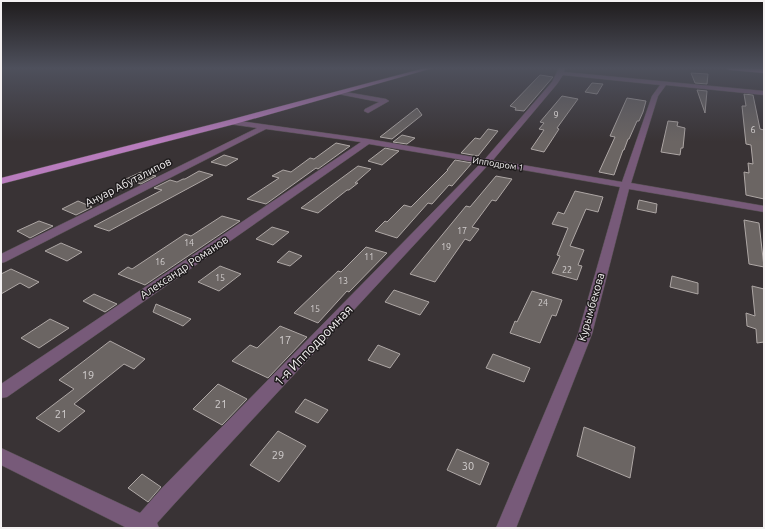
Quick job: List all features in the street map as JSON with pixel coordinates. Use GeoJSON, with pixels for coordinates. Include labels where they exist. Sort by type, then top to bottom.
{"type":"FeatureCollection","features":[{"type":"Feature","properties":{"kind":"main road"},"geometry":{"type":"LineString","coordinates":[[1,181],[340,93]]}},
{"type":"Feature","properties":{"kind":"street"},"geometry":{"type":"LineString","coordinates":[[340,93],[386,101],[368,111]]}},
{"type":"Feature","properties":{"kind":"street","name":"1-я Ипподромная"},"geometry":{"type":"LineString","coordinates":[[144,527],[169,495],[487,162],[547,93]]}},
{"type":"Feature","properties":{"kind":"street","name":"Курымбекова"},"geometry":{"type":"LineString","coordinates":[[506,528],[585,334],[625,186],[657,93]]}},
{"type":"Feature","properties":{"kind":"street","name":"Ипподром 1"},"geometry":{"type":"LineString","coordinates":[[232,122],[368,141],[764,209]]}},
{"type":"Feature","properties":{"kind":"street","name":"Ануар Абуталипов"},"geometry":{"type":"LineString","coordinates":[[1,259],[266,126]]}},
{"type":"Feature","properties":{"kind":"street","name":"Александр Романов"},"geometry":{"type":"LineString","coordinates":[[1,392],[368,141]]}},
{"type":"Feature","properties":{"kind":"street"},"geometry":{"type":"LineString","coordinates":[[1,456],[144,527]]}},
{"type":"Feature","properties":{"kind":"building"},"geometry":{"type":"Polygon","coordinates":[[[523,93],[540,93],[524,111],[515,110],[516,108],[510,106],[523,93]]]}},
{"type":"Feature","properties":{"kind":"building"},"geometry":{"type":"Polygon","coordinates":[[[698,93],[707,93],[705,113],[698,93]]]}},
{"type":"Feature","properties":{"kind":"building"},"geometry":{"type":"Polygon","coordinates":[[[744,94],[753,95],[760,129],[764,130],[764,199],[746,195],[744,172],[749,173],[748,163],[753,164],[751,145],[746,144],[742,106],[746,106],[744,94]]]}},
{"type":"Feature","properties":{"kind":"building"},"geometry":{"type":"Polygon","coordinates":[[[562,96],[578,99],[557,128],[559,129],[544,152],[531,149],[544,130],[539,129],[544,123],[540,122],[562,96]]]}},
{"type":"Feature","properties":{"kind":"building"},"geometry":{"type":"Polygon","coordinates":[[[627,98],[646,101],[643,112],[628,139],[614,175],[599,172],[615,137],[610,136],[627,98]]]}},
{"type":"Feature","properties":{"kind":"building"},"geometry":{"type":"Polygon","coordinates":[[[417,108],[422,115],[392,139],[380,137],[417,108]]]}},
{"type":"Feature","properties":{"kind":"building"},"geometry":{"type":"Polygon","coordinates":[[[668,121],[678,122],[677,126],[685,128],[683,148],[681,148],[680,155],[661,152],[668,121]]]}},
{"type":"Feature","properties":{"kind":"building"},"geometry":{"type":"Polygon","coordinates":[[[488,129],[498,131],[478,156],[461,153],[475,138],[480,139],[488,129]]]}},
{"type":"Feature","properties":{"kind":"building"},"geometry":{"type":"Polygon","coordinates":[[[402,135],[415,138],[407,144],[393,142],[402,135]]]}},
{"type":"Feature","properties":{"kind":"building"},"geometry":{"type":"Polygon","coordinates":[[[336,143],[350,146],[318,169],[316,168],[266,204],[247,199],[279,178],[272,176],[283,170],[291,172],[310,158],[314,159],[336,143]]]}},
{"type":"Feature","properties":{"kind":"building"},"geometry":{"type":"Polygon","coordinates":[[[385,148],[399,151],[382,165],[368,161],[385,148]]]}},
{"type":"Feature","properties":{"kind":"building"},"geometry":{"type":"Polygon","coordinates":[[[224,155],[238,159],[226,166],[211,162],[224,155]]]}},
{"type":"Feature","properties":{"kind":"building"},"geometry":{"type":"Polygon","coordinates":[[[455,160],[472,163],[452,186],[449,185],[432,204],[428,203],[397,238],[375,231],[385,221],[387,222],[404,205],[411,207],[448,170],[455,160]]]}},
{"type":"Feature","properties":{"kind":"building"},"geometry":{"type":"Polygon","coordinates":[[[358,166],[371,169],[355,183],[358,183],[318,213],[301,208],[358,166]]]}},
{"type":"Feature","properties":{"kind":"building"},"geometry":{"type":"Polygon","coordinates":[[[199,171],[213,175],[109,231],[94,226],[162,190],[154,188],[170,180],[177,182],[185,179],[199,171]]]}},
{"type":"Feature","properties":{"kind":"building"},"geometry":{"type":"Polygon","coordinates":[[[141,172],[156,176],[141,184],[126,179],[141,172]]]}},
{"type":"Feature","properties":{"kind":"building"},"geometry":{"type":"Polygon","coordinates":[[[496,176],[512,179],[496,201],[492,200],[472,227],[479,229],[470,241],[465,239],[435,282],[410,274],[466,206],[470,207],[496,176]]]}},
{"type":"Feature","properties":{"kind":"building"},"geometry":{"type":"Polygon","coordinates":[[[575,191],[603,197],[598,212],[586,209],[570,246],[584,250],[578,265],[582,266],[577,280],[552,273],[560,256],[557,255],[568,228],[552,224],[558,212],[564,214],[575,191]]]}},
{"type":"Feature","properties":{"kind":"building"},"geometry":{"type":"Polygon","coordinates":[[[639,200],[657,204],[656,213],[637,209],[639,200]]]}},
{"type":"Feature","properties":{"kind":"building"},"geometry":{"type":"Polygon","coordinates":[[[78,201],[92,207],[76,215],[62,209],[78,201]]]}},
{"type":"Feature","properties":{"kind":"building"},"geometry":{"type":"Polygon","coordinates":[[[222,216],[240,221],[145,285],[118,274],[128,267],[132,269],[185,234],[191,236],[222,216]]]}},
{"type":"Feature","properties":{"kind":"building"},"geometry":{"type":"Polygon","coordinates":[[[744,220],[759,223],[764,267],[749,264],[744,220]]]}},
{"type":"Feature","properties":{"kind":"building"},"geometry":{"type":"Polygon","coordinates":[[[39,221],[53,226],[30,238],[17,231],[39,221]]]}},
{"type":"Feature","properties":{"kind":"building"},"geometry":{"type":"Polygon","coordinates":[[[272,227],[289,232],[273,245],[256,239],[272,227]]]}},
{"type":"Feature","properties":{"kind":"building"},"geometry":{"type":"Polygon","coordinates":[[[61,243],[82,252],[67,261],[45,251],[61,243]]]}},
{"type":"Feature","properties":{"kind":"building"},"geometry":{"type":"Polygon","coordinates":[[[366,247],[387,253],[349,292],[347,291],[318,323],[294,313],[338,271],[341,272],[366,247]]]}},
{"type":"Feature","properties":{"kind":"building"},"geometry":{"type":"Polygon","coordinates":[[[289,251],[302,256],[290,266],[277,262],[289,251]]]}},
{"type":"Feature","properties":{"kind":"building"},"geometry":{"type":"Polygon","coordinates":[[[220,266],[241,274],[219,291],[198,282],[220,266]]]}},
{"type":"Feature","properties":{"kind":"building"},"geometry":{"type":"Polygon","coordinates":[[[11,269],[39,282],[29,288],[20,283],[1,294],[1,274],[11,269]]]}},
{"type":"Feature","properties":{"kind":"building"},"geometry":{"type":"Polygon","coordinates":[[[672,276],[698,283],[698,294],[670,287],[672,276]]]}},
{"type":"Feature","properties":{"kind":"building"},"geometry":{"type":"Polygon","coordinates":[[[752,286],[764,289],[764,342],[757,343],[756,329],[747,326],[746,313],[755,316],[752,286]]]}},
{"type":"Feature","properties":{"kind":"building"},"geometry":{"type":"Polygon","coordinates":[[[394,290],[429,302],[420,315],[385,302],[394,290]]]}},
{"type":"Feature","properties":{"kind":"building"},"geometry":{"type":"Polygon","coordinates":[[[532,291],[562,300],[556,316],[552,315],[540,343],[510,333],[532,291]]]}},
{"type":"Feature","properties":{"kind":"building"},"geometry":{"type":"Polygon","coordinates":[[[94,294],[117,304],[105,312],[83,301],[94,294]]]}},
{"type":"Feature","properties":{"kind":"building"},"geometry":{"type":"Polygon","coordinates":[[[156,304],[191,319],[183,326],[153,312],[156,304]]]}},
{"type":"Feature","properties":{"kind":"building"},"geometry":{"type":"Polygon","coordinates":[[[50,319],[69,328],[39,348],[21,338],[50,319]]]}},
{"type":"Feature","properties":{"kind":"building"},"geometry":{"type":"Polygon","coordinates":[[[280,326],[307,337],[268,378],[232,361],[250,345],[257,348],[280,326]]]}},
{"type":"Feature","properties":{"kind":"building"},"geometry":{"type":"Polygon","coordinates":[[[110,341],[145,359],[134,369],[124,364],[74,404],[85,411],[59,432],[36,418],[74,389],[59,380],[110,341]]]}},
{"type":"Feature","properties":{"kind":"building"},"geometry":{"type":"Polygon","coordinates":[[[378,345],[400,354],[390,368],[368,360],[378,345]]]}},
{"type":"Feature","properties":{"kind":"building"},"geometry":{"type":"Polygon","coordinates":[[[493,354],[530,368],[524,382],[486,368],[493,354]]]}},
{"type":"Feature","properties":{"kind":"building"},"geometry":{"type":"Polygon","coordinates":[[[218,384],[247,399],[222,425],[193,409],[218,384]]]}},
{"type":"Feature","properties":{"kind":"building"},"geometry":{"type":"Polygon","coordinates":[[[305,399],[328,410],[318,423],[295,412],[305,399]]]}},
{"type":"Feature","properties":{"kind":"building"},"geometry":{"type":"Polygon","coordinates":[[[584,427],[635,447],[630,478],[577,456],[584,427]]]}},
{"type":"Feature","properties":{"kind":"building"},"geometry":{"type":"Polygon","coordinates":[[[278,431],[306,446],[279,482],[250,465],[278,431]]]}},
{"type":"Feature","properties":{"kind":"building"},"geometry":{"type":"Polygon","coordinates":[[[457,449],[489,463],[480,485],[447,470],[457,449]]]}},
{"type":"Feature","properties":{"kind":"building"},"geometry":{"type":"Polygon","coordinates":[[[142,474],[161,487],[148,502],[128,488],[142,474]]]}}]}
